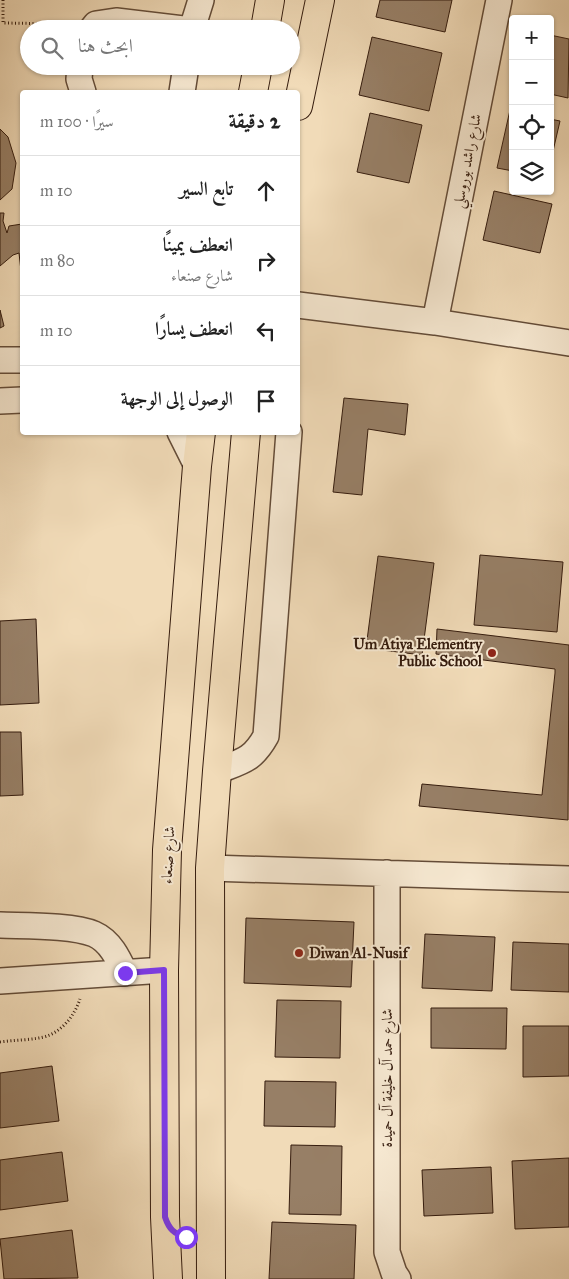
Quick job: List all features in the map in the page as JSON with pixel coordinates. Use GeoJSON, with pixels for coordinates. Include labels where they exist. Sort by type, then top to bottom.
{"type":"FeatureCollection","features":[{"type":"Feature","properties":{"kind":"main road"},"geometry":{"type":"LineString","coordinates":[[267,20],[270,0]]}},
{"type":"Feature","properties":{"kind":"main road"},"geometry":{"type":"LineString","coordinates":[[300,96],[320,0]]}},
{"type":"Feature","properties":{"kind":"main road"},"geometry":{"type":"LineString","coordinates":[[253,90],[256,75]]}},
{"type":"Feature","properties":{"kind":"main road","name":"شارع صنعاء"},"geometry":{"type":"LineString","coordinates":[[168,1279],[165,1217],[164,970],[167,850],[201,435]]}},
{"type":"Feature","properties":{"kind":"main road"},"geometry":{"type":"LineString","coordinates":[[211,1279],[210,868],[216,771],[246,435]]}},
{"type":"Feature","properties":{"kind":"main road"},"geometry":{"type":"LineString","coordinates":[[165,1217],[169,1227],[176,1234],[186,1237],[196,1235],[205,1229],[210,1220]]}},
{"type":"Feature","properties":{"kind":"main road"},"geometry":{"type":"LineString","coordinates":[[177,1279],[188,1274],[203,1279]]}},
{"type":"Feature","properties":{"kind":"street"},"geometry":{"type":"LineString","coordinates":[[195,20],[201,0]]}},
{"type":"Feature","properties":{"kind":"street","name":"شارع راشد بوروسلي"},"geometry":{"type":"LineString","coordinates":[[435,322],[499,0]]}},
{"type":"Feature","properties":{"kind":"street"},"geometry":{"type":"LineString","coordinates":[[79,75],[82,90]]}},
{"type":"Feature","properties":{"kind":"street"},"geometry":{"type":"LineString","coordinates":[[182,90],[185,75]]}},
{"type":"Feature","properties":{"kind":"street"},"geometry":{"type":"LineString","coordinates":[[300,305],[435,322],[569,342]]}},
{"type":"Feature","properties":{"kind":"street"},"geometry":{"type":"LineString","coordinates":[[0,360],[20,360]]}},
{"type":"Feature","properties":{"kind":"street"},"geometry":{"type":"LineString","coordinates":[[0,400],[20,400]]}},
{"type":"Feature","properties":{"kind":"street"},"geometry":{"type":"LineString","coordinates":[[182,435],[197,466]]}},
{"type":"Feature","properties":{"kind":"street"},"geometry":{"type":"LineString","coordinates":[[216,771],[249,759],[258,750],[266,736],[289,435]]}},
{"type":"Feature","properties":{"kind":"street"},"geometry":{"type":"LineString","coordinates":[[210,868],[569,879]]}},
{"type":"Feature","properties":{"kind":"street","name":"شارع حمد آل خليفة آل حميدة"},"geometry":{"type":"LineString","coordinates":[[387,873],[387,1252],[398,1279]]}},
{"type":"Feature","properties":{"kind":"street"},"geometry":{"type":"LineString","coordinates":[[0,925],[77,929],[95,934],[117,955],[125,973]]}},
{"type":"Feature","properties":{"kind":"street"},"geometry":{"type":"LineString","coordinates":[[0,981],[164,970]]}},
{"type":"Feature","properties":{"kind":"path"},"geometry":{"type":"LineString","coordinates":[[3,0],[1,23],[20,24]]}},
{"type":"Feature","properties":{"kind":"path"},"geometry":{"type":"LineString","coordinates":[[0,1042],[48,1036],[64,1024],[76,1012],[81,996],[82,975]]}},
{"type":"Feature","properties":{"kind":"building"},"geometry":{"type":"Polygon","coordinates":[[[380,0],[452,0],[445,32],[376,17],[380,0]]]}},
{"type":"Feature","properties":{"kind":"building"},"geometry":{"type":"Polygon","coordinates":[[[554,36],[569,39],[568,98],[554,95],[554,36]]]}},
{"type":"Feature","properties":{"kind":"building"},"geometry":{"type":"Polygon","coordinates":[[[372,37],[442,53],[429,111],[359,95],[372,37]]]}},
{"type":"Feature","properties":{"kind":"building"},"geometry":{"type":"Polygon","coordinates":[[[370,113],[422,125],[409,183],[357,172],[370,113]]]}},
{"type":"Feature","properties":{"kind":"building"},"geometry":{"type":"Polygon","coordinates":[[[509,114],[509,170],[497,168],[509,114]]]}},
{"type":"Feature","properties":{"kind":"building"},"geometry":{"type":"Polygon","coordinates":[[[554,120],[560,121],[554,147],[554,120]]]}},
{"type":"Feature","properties":{"kind":"building"},"geometry":{"type":"Polygon","coordinates":[[[0,129],[8,137],[16,163],[12,189],[0,200],[0,129]]]}},
{"type":"Feature","properties":{"kind":"building"},"geometry":{"type":"Polygon","coordinates":[[[494,191],[552,204],[540,253],[483,240],[494,191]]]}},
{"type":"Feature","properties":{"kind":"building"},"geometry":{"type":"Polygon","coordinates":[[[0,213],[4,213],[3,221],[7,233],[9,226],[20,224],[20,262],[19,253],[13,255],[0,266],[0,213]]]}},
{"type":"Feature","properties":{"kind":"building"},"geometry":{"type":"Polygon","coordinates":[[[0,310],[4,326],[0,328],[0,310]]]}},
{"type":"Feature","properties":{"kind":"building"},"geometry":{"type":"Polygon","coordinates":[[[344,398],[408,404],[405,435],[368,429],[362,495],[333,492],[344,398]]]}},
{"type":"Feature","properties":{"kind":"building"},"geometry":{"type":"Polygon","coordinates":[[[480,555],[563,562],[557,632],[474,625],[480,555]]]}},
{"type":"Feature","properties":{"kind":"building"},"geometry":{"type":"Polygon","coordinates":[[[378,556],[434,563],[422,655],[366,648],[378,556]]]}},
{"type":"Feature","properties":{"kind":"building"},"geometry":{"type":"Polygon","coordinates":[[[36,619],[39,703],[0,705],[0,621],[36,619]]]}},
{"type":"Feature","properties":{"kind":"building"},"geometry":{"type":"Polygon","coordinates":[[[437,629],[569,645],[568,820],[419,806],[422,784],[542,795],[555,673],[555,669],[436,654],[437,629]]]}},
{"type":"Feature","properties":{"kind":"building"},"geometry":{"type":"Polygon","coordinates":[[[0,732],[21,732],[23,795],[0,796],[0,732]]]}},
{"type":"Feature","properties":{"kind":"building","name":"Diwan Al-Nusif"},"geometry":{"type":"Polygon","coordinates":[[[246,918],[354,922],[351,987],[244,983],[246,918]]]}},
{"type":"Feature","properties":{"kind":"building"},"geometry":{"type":"Polygon","coordinates":[[[425,934],[495,937],[492,991],[422,988],[425,934]]]}},
{"type":"Feature","properties":{"kind":"building"},"geometry":{"type":"Polygon","coordinates":[[[513,942],[569,944],[569,992],[511,990],[513,942]]]}},
{"type":"Feature","properties":{"kind":"building"},"geometry":{"type":"Polygon","coordinates":[[[277,1000],[341,1001],[340,1058],[275,1057],[277,1000]]]}},
{"type":"Feature","properties":{"kind":"building"},"geometry":{"type":"Polygon","coordinates":[[[431,1008],[507,1008],[506,1049],[431,1048],[431,1008]]]}},
{"type":"Feature","properties":{"kind":"building"},"geometry":{"type":"Polygon","coordinates":[[[523,1026],[569,1026],[569,1076],[523,1077],[523,1026]]]}},
{"type":"Feature","properties":{"kind":"building"},"geometry":{"type":"Polygon","coordinates":[[[52,1066],[59,1121],[0,1128],[0,1073],[52,1066]]]}},
{"type":"Feature","properties":{"kind":"building"},"geometry":{"type":"Polygon","coordinates":[[[265,1081],[336,1082],[335,1127],[264,1126],[265,1081]]]}},
{"type":"Feature","properties":{"kind":"building"},"geometry":{"type":"Polygon","coordinates":[[[291,1145],[342,1146],[341,1215],[289,1214],[291,1145]]]}},
{"type":"Feature","properties":{"kind":"building"},"geometry":{"type":"Polygon","coordinates":[[[62,1152],[68,1201],[0,1210],[0,1160],[62,1152]]]}},
{"type":"Feature","properties":{"kind":"building"},"geometry":{"type":"Polygon","coordinates":[[[569,1158],[569,1227],[515,1229],[512,1161],[569,1158]]]}},
{"type":"Feature","properties":{"kind":"building"},"geometry":{"type":"Polygon","coordinates":[[[491,1167],[493,1213],[424,1216],[422,1170],[491,1167]]]}},
{"type":"Feature","properties":{"kind":"building"},"geometry":{"type":"Polygon","coordinates":[[[272,1222],[356,1225],[354,1279],[269,1279],[272,1222]]]}},
{"type":"Feature","properties":{"kind":"building"},"geometry":{"type":"Polygon","coordinates":[[[72,1230],[78,1278],[4,1279],[0,1239],[72,1230]]]}},
{"type":"Feature","properties":{"kind":"place","name":"Um Atiya Elementry Public School"},"geometry":{"type":"Point","coordinates":[492,653]}},
{"type":"Feature","properties":{"kind":"place","name":"Diwan Al-Nusif"},"geometry":{"type":"Point","coordinates":[299,953]}},
{"type":"Feature","properties":{"kind":"route"},"geometry":{"type":"LineString","coordinates":[[125,973],[164,970],[165,1217],[169,1227],[176,1234],[186,1237]]}}]}
